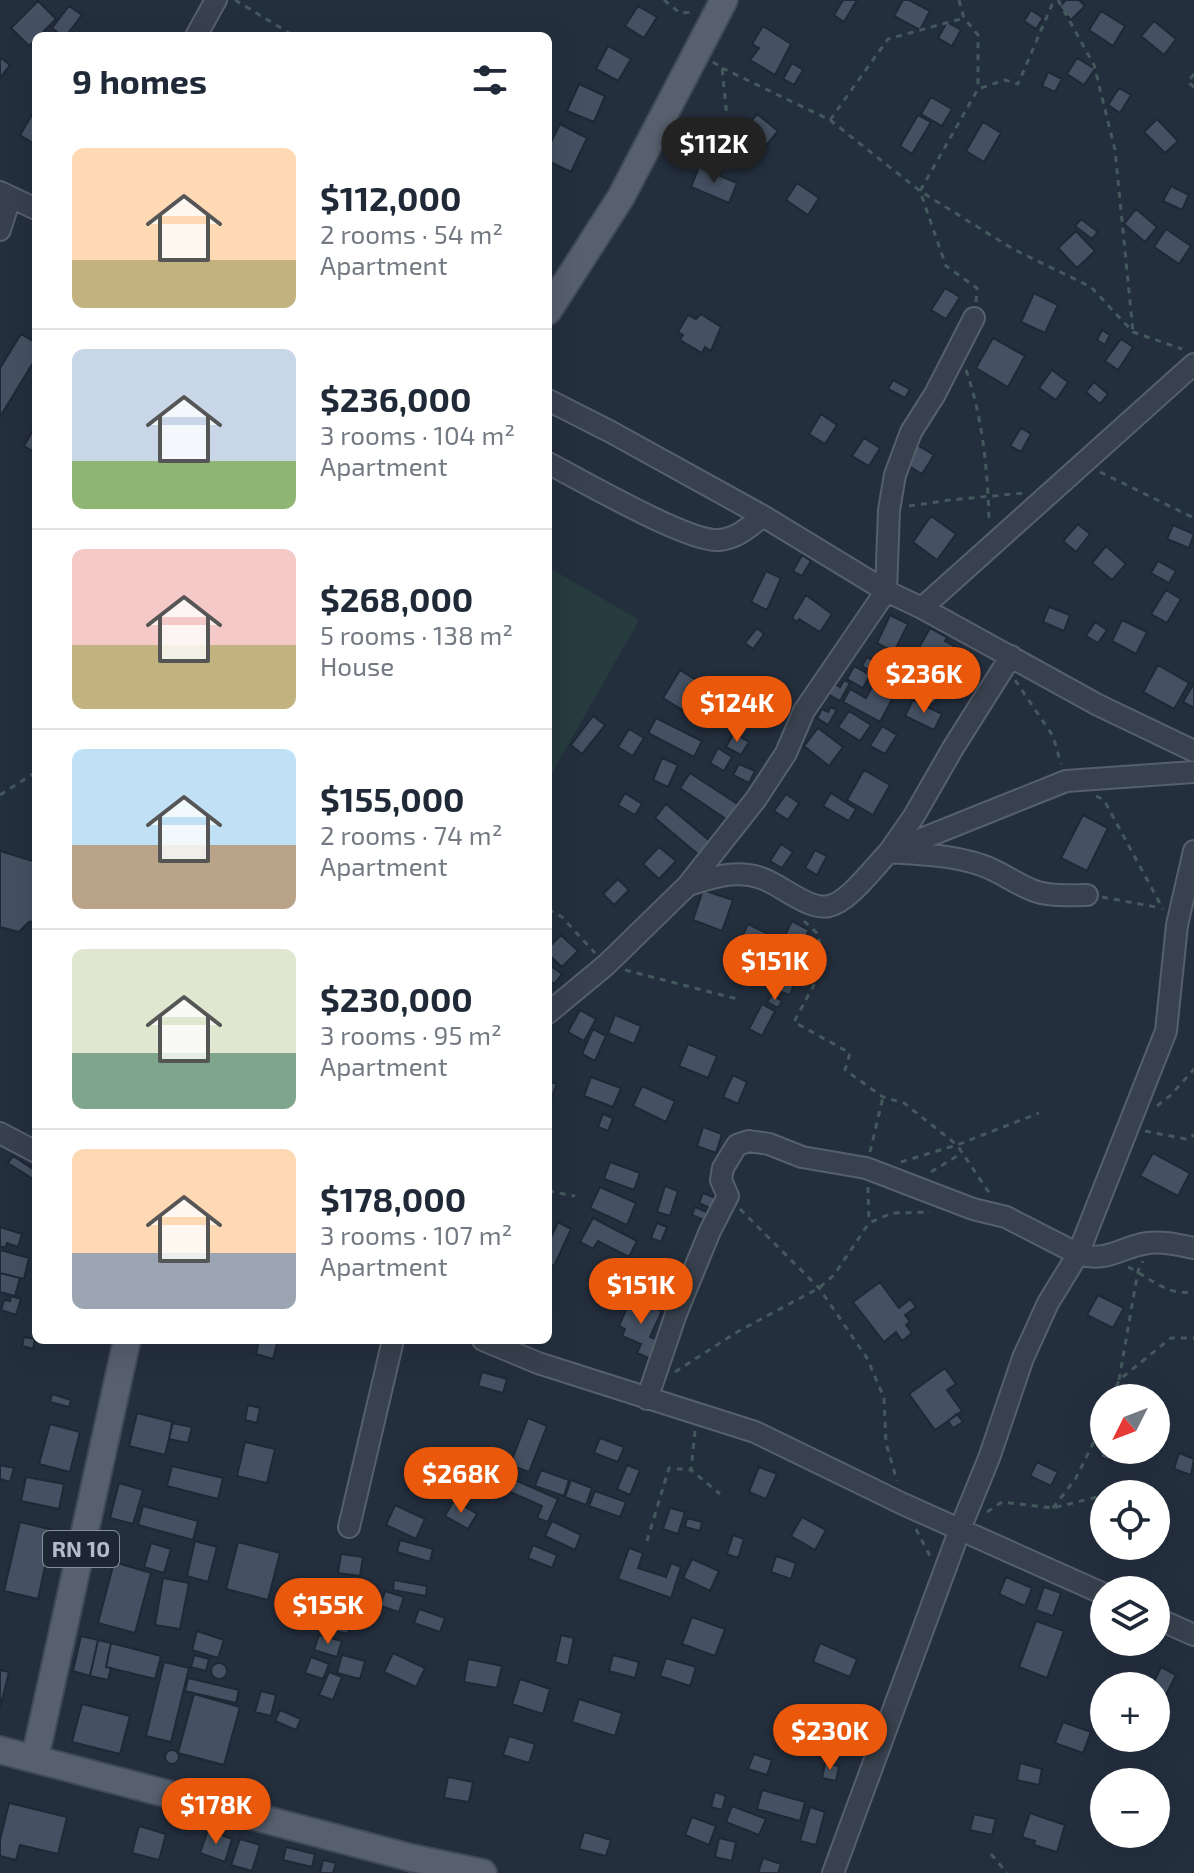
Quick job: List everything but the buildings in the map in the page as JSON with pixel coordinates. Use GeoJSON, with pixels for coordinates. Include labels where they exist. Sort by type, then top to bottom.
{"type":"FeatureCollection","features":[{"type":"Feature","properties":{"kind":"main road"},"geometry":{"type":"LineString","coordinates":[[552,305],[621,197],[721,5]]}},
{"type":"Feature","properties":{"kind":"main road","name":"RN 10"},"geometry":{"type":"LineString","coordinates":[[35,1758],[126,1344]]}},
{"type":"Feature","properties":{"kind":"main road"},"geometry":{"type":"LineString","coordinates":[[0,1750],[412,1858],[483,1873]]}},
{"type":"Feature","properties":{"kind":"street"},"geometry":{"type":"LineString","coordinates":[[198,32],[216,0]]}},
{"type":"Feature","properties":{"kind":"street"},"geometry":{"type":"LineString","coordinates":[[0,230],[5,195],[32,207]]}},
{"type":"Feature","properties":{"kind":"street"},"geometry":{"type":"LineString","coordinates":[[552,1010],[606,965],[688,885],[756,799],[786,753],[804,711],[886,591],[889,510],[895,475],[911,432],[974,318]]}},
{"type":"Feature","properties":{"kind":"street"},"geometry":{"type":"LineString","coordinates":[[922,608],[1194,364]]}},
{"type":"Feature","properties":{"kind":"street"},"geometry":{"type":"LineString","coordinates":[[552,402],[763,516],[1008,661],[1194,751]]}},
{"type":"Feature","properties":{"kind":"street"},"geometry":{"type":"LineString","coordinates":[[552,465],[680,531],[716,541],[738,536],[763,516]]}},
{"type":"Feature","properties":{"kind":"street"},"geometry":{"type":"LineString","coordinates":[[688,885],[728,873],[761,878],[821,907],[832,906],[847,897],[889,852],[914,816],[1008,661]]}},
{"type":"Feature","properties":{"kind":"street"},"geometry":{"type":"LineString","coordinates":[[889,852],[1066,781],[1194,772]]}},
{"type":"Feature","properties":{"kind":"street"},"geometry":{"type":"LineString","coordinates":[[833,1873],[989,1458],[1023,1358],[1048,1303],[1078,1254],[1166,1031],[1177,925],[1194,851]]}},
{"type":"Feature","properties":{"kind":"street"},"geometry":{"type":"LineString","coordinates":[[889,852],[937,856],[978,864],[1007,875],[1032,890],[1054,895],[1087,895]]}},
{"type":"Feature","properties":{"kind":"street"},"geometry":{"type":"LineString","coordinates":[[0,1133],[32,1150]]}},
{"type":"Feature","properties":{"kind":"street"},"geometry":{"type":"LineString","coordinates":[[650,1394],[676,1314],[728,1196],[721,1180],[723,1168],[737,1145],[749,1141],[769,1144],[802,1157],[866,1168],[973,1209],[1006,1217],[1091,1258],[1107,1257],[1151,1243],[1194,1248]]}},
{"type":"Feature","properties":{"kind":"street"},"geometry":{"type":"LineString","coordinates":[[349,1527],[392,1344]]}},
{"type":"Feature","properties":{"kind":"street"},"geometry":{"type":"LineString","coordinates":[[493,1344],[538,1363],[650,1394],[697,1415],[755,1432],[903,1504],[1090,1588]]}},
{"type":"Feature","properties":{"kind":"street"},"geometry":{"type":"LineString","coordinates":[[1170,1624],[1194,1635]]}},
{"type":"Feature","properties":{"kind":"path"},"geometry":{"type":"LineString","coordinates":[[235,0],[287,32]]}},
{"type":"Feature","properties":{"kind":"path"},"geometry":{"type":"LineString","coordinates":[[664,0],[680,13],[721,5]]}},
{"type":"Feature","properties":{"kind":"path"},"geometry":{"type":"LineString","coordinates":[[959,0],[964,18],[978,35],[978,89],[920,191],[946,266],[977,288],[974,318]]}},
{"type":"Feature","properties":{"kind":"path"},"geometry":{"type":"LineString","coordinates":[[978,89],[1005,80],[1018,84],[1056,0]]}},
{"type":"Feature","properties":{"kind":"path"},"geometry":{"type":"LineString","coordinates":[[1056,0],[1094,65],[1115,150],[1133,332]]}},
{"type":"Feature","properties":{"kind":"path"},"geometry":{"type":"LineString","coordinates":[[830,120],[888,39],[964,18]]}},
{"type":"Feature","properties":{"kind":"path"},"geometry":{"type":"LineString","coordinates":[[696,52],[722,68],[830,120],[920,191],[1013,249],[1091,287],[1133,332],[1194,353]]}},
{"type":"Feature","properties":{"kind":"path"},"geometry":{"type":"LineString","coordinates":[[722,68],[731,158]]}},
{"type":"Feature","properties":{"kind":"path"},"geometry":{"type":"LineString","coordinates":[[1194,74],[1188,82],[1194,87]]}},
{"type":"Feature","properties":{"kind":"path"},"geometry":{"type":"LineString","coordinates":[[959,349],[977,399],[988,496],[990,548]]}},
{"type":"Feature","properties":{"kind":"path"},"geometry":{"type":"LineString","coordinates":[[1084,464],[1194,518]]}},
{"type":"Feature","properties":{"kind":"path"},"geometry":{"type":"LineString","coordinates":[[889,510],[1056,490]]}},
{"type":"Feature","properties":{"kind":"path"},"geometry":{"type":"LineString","coordinates":[[1008,661],[1053,736],[1066,781],[1104,800],[1161,908],[1177,925]]}},
{"type":"Feature","properties":{"kind":"path"},"geometry":{"type":"LineString","coordinates":[[0,795],[32,775]]}},
{"type":"Feature","properties":{"kind":"path"},"geometry":{"type":"LineString","coordinates":[[792,894],[799,916],[818,934],[824,966],[794,1022],[850,1053],[845,1070],[883,1097],[904,1103],[957,1145],[1006,1217]]}},
{"type":"Feature","properties":{"kind":"path"},"geometry":{"type":"LineString","coordinates":[[1087,895],[1161,908]]}},
{"type":"Feature","properties":{"kind":"path"},"geometry":{"type":"LineString","coordinates":[[552,911],[562,917],[606,965],[741,1000]]}},
{"type":"Feature","properties":{"kind":"path"},"geometry":{"type":"LineString","coordinates":[[1129,1127],[1171,1095],[1194,1069]]}},
{"type":"Feature","properties":{"kind":"path"},"geometry":{"type":"LineString","coordinates":[[650,1394],[737,1332],[819,1288],[834,1275],[869,1223],[866,1168],[883,1097]]}},
{"type":"Feature","properties":{"kind":"path"},"geometry":{"type":"LineString","coordinates":[[886,1176],[887,1166],[957,1145],[1039,1113]]}},
{"type":"Feature","properties":{"kind":"path"},"geometry":{"type":"LineString","coordinates":[[1129,1127],[1186,1139],[1194,1135]]}},
{"type":"Feature","properties":{"kind":"path"},"geometry":{"type":"LineString","coordinates":[[911,1186],[962,1153]]}},
{"type":"Feature","properties":{"kind":"path"},"geometry":{"type":"LineString","coordinates":[[552,1192],[575,1196]]}},
{"type":"Feature","properties":{"kind":"path"},"geometry":{"type":"LineString","coordinates":[[728,1196],[819,1288],[867,1358],[884,1398],[886,1443],[903,1504],[942,1579]]}},
{"type":"Feature","properties":{"kind":"path"},"geometry":{"type":"LineString","coordinates":[[869,1223],[892,1213],[933,1212]]}},
{"type":"Feature","properties":{"kind":"path"},"geometry":{"type":"LineString","coordinates":[[1117,1384],[1138,1271],[1151,1243]]}},
{"type":"Feature","properties":{"kind":"path"},"geometry":{"type":"LineString","coordinates":[[1107,1257],[1168,1289],[1183,1294],[1194,1291]]}},
{"type":"Feature","properties":{"kind":"path"},"geometry":{"type":"LineString","coordinates":[[1119,1380],[1171,1338],[1194,1338]]}},
{"type":"Feature","properties":{"kind":"path"},"geometry":{"type":"LineString","coordinates":[[691,1470],[697,1415]]}},
{"type":"Feature","properties":{"kind":"path"},"geometry":{"type":"LineString","coordinates":[[1053,1508],[1076,1478],[1090,1450]]}},
{"type":"Feature","properties":{"kind":"path"},"geometry":{"type":"LineString","coordinates":[[647,1541],[669,1468],[691,1470],[720,1494]]}},
{"type":"Feature","properties":{"kind":"path"},"geometry":{"type":"LineString","coordinates":[[960,1529],[1002,1502],[1053,1508],[1090,1499]]}},
{"type":"Feature","properties":{"kind":"path"},"geometry":{"type":"LineString","coordinates":[[991,1854],[1007,1873]]}},
{"type":"Feature","properties":{"kind":"green space"},"geometry":{"type":"Polygon","coordinates":[[[552,569],[639,620],[552,773],[552,569]]]}}]}
